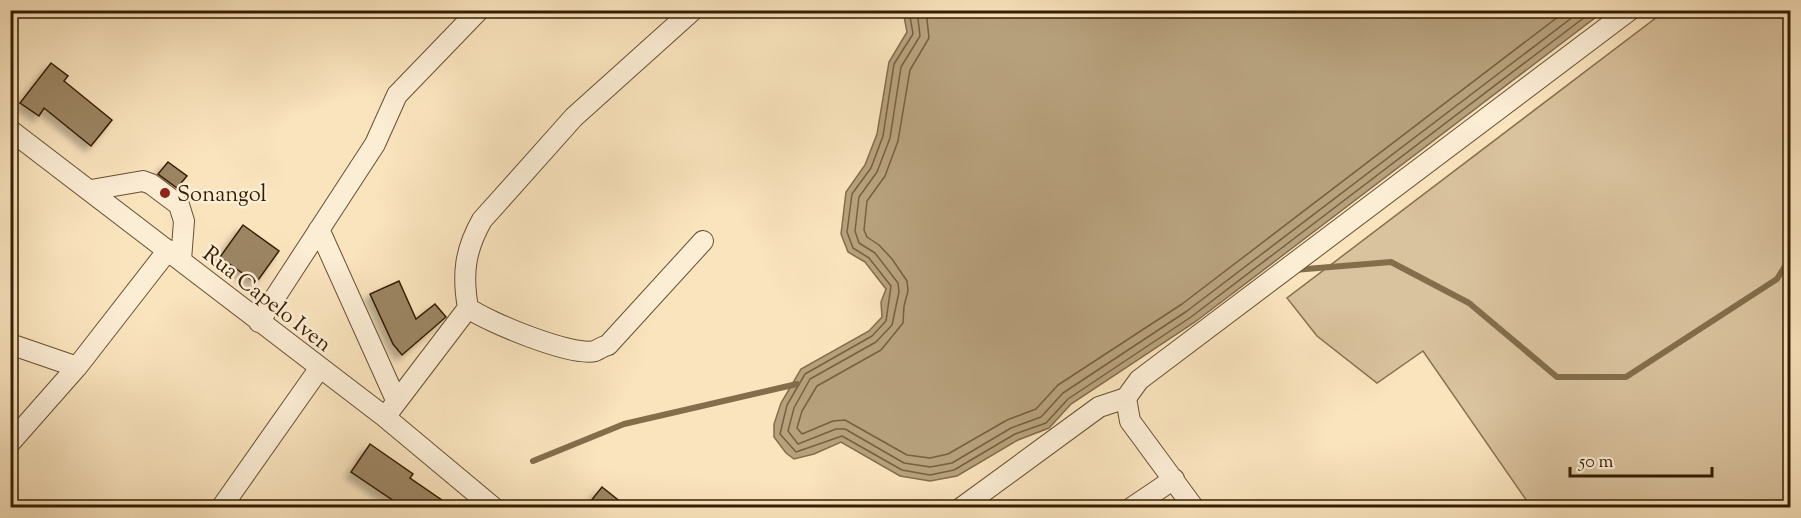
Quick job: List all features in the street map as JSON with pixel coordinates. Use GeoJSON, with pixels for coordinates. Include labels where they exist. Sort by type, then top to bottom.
{"type":"FeatureCollection","features":[{"type":"Feature","properties":{"kind":"street"},"geometry":{"type":"LineString","coordinates":[[259,322],[375,144],[397,95],[479,10]]}},
{"type":"Feature","properties":{"kind":"street"},"geometry":{"type":"LineString","coordinates":[[693,10],[574,117],[482,220],[471,239],[465,259],[464,283],[468,308],[485,320],[526,335],[594,351],[608,345],[703,241]]}},
{"type":"Feature","properties":{"kind":"street"},"geometry":{"type":"LineString","coordinates":[[961,507],[1100,407],[1126,398],[1139,380],[1630,10]]}},
{"type":"Feature","properties":{"kind":"street","name":"Rua Capelo Iven"},"geometry":{"type":"LineString","coordinates":[[10,130],[91,190],[319,369],[385,417],[494,507]]}},
{"type":"Feature","properties":{"kind":"street"},"geometry":{"type":"LineString","coordinates":[[10,443],[174,255],[184,221],[179,205],[151,184],[142,181],[91,190]]}},
{"type":"Feature","properties":{"kind":"street"},"geometry":{"type":"LineString","coordinates":[[319,229],[396,400]]}},
{"type":"Feature","properties":{"kind":"street"},"geometry":{"type":"LineString","coordinates":[[385,417],[468,308]]}},
{"type":"Feature","properties":{"kind":"street"},"geometry":{"type":"LineString","coordinates":[[10,344],[77,367]]}},
{"type":"Feature","properties":{"kind":"street"},"geometry":{"type":"LineString","coordinates":[[221,507],[319,369]]}},
{"type":"Feature","properties":{"kind":"street"},"geometry":{"type":"LineString","coordinates":[[1126,398],[1130,420],[1194,507]]}},
{"type":"Feature","properties":{"kind":"street"},"geometry":{"type":"LineString","coordinates":[[1131,507],[1174,479]]}},
{"type":"Feature","properties":{"kind":"shaded area"},"geometry":{"type":"Polygon","coordinates":[[[1665,11],[1790,11],[1790,507],[1531,507],[1423,351],[1377,383],[1317,336],[1287,298],[1665,11]]]}},
{"type":"Feature","properties":{"kind":"water"},"geometry":{"type":"Polygon","coordinates":[[[903,10],[1604,11],[1195,322],[1071,404],[1049,428],[1018,440],[957,476],[930,481],[900,476],[841,442],[814,454],[794,459],[786,453],[774,437],[774,424],[781,403],[801,369],[869,331],[882,317],[881,302],[886,289],[865,262],[848,252],[841,234],[846,192],[865,165],[877,134],[889,62],[907,32],[903,10]]]}},
{"type":"Feature","properties":{"kind":"building"},"geometry":{"type":"Polygon","coordinates":[[[51,63],[68,76],[64,81],[112,120],[91,146],[44,108],[39,116],[20,103],[51,63]]]}},
{"type":"Feature","properties":{"kind":"building"},"geometry":{"type":"Polygon","coordinates":[[[168,162],[187,176],[177,188],[158,174],[168,162]]]}},
{"type":"Feature","properties":{"kind":"building"},"geometry":{"type":"Polygon","coordinates":[[[243,225],[279,251],[256,283],[220,257],[243,225]]]}},
{"type":"Feature","properties":{"kind":"building"},"geometry":{"type":"Polygon","coordinates":[[[399,281],[416,319],[435,304],[446,317],[402,355],[393,344],[370,294],[399,281]]]}},
{"type":"Feature","properties":{"kind":"building"},"geometry":{"type":"Polygon","coordinates":[[[370,444],[413,474],[410,478],[452,507],[403,507],[351,472],[370,444]]]}},
{"type":"Feature","properties":{"kind":"building"},"geometry":{"type":"Polygon","coordinates":[[[602,487],[627,507],[586,507],[602,487]]]}},
{"type":"Feature","properties":{"kind":"waterway"},"geometry":{"type":"LineString","coordinates":[[1294,270],[1391,262],[1469,303],[1557,377],[1626,377],[1777,279],[1790,258]]}},
{"type":"Feature","properties":{"kind":"waterway"},"geometry":{"type":"LineString","coordinates":[[533,461],[624,424],[797,384]]}},
{"type":"Feature","properties":{"kind":"place","name":"Sonangol"},"geometry":{"type":"Point","coordinates":[165,193]}}]}
